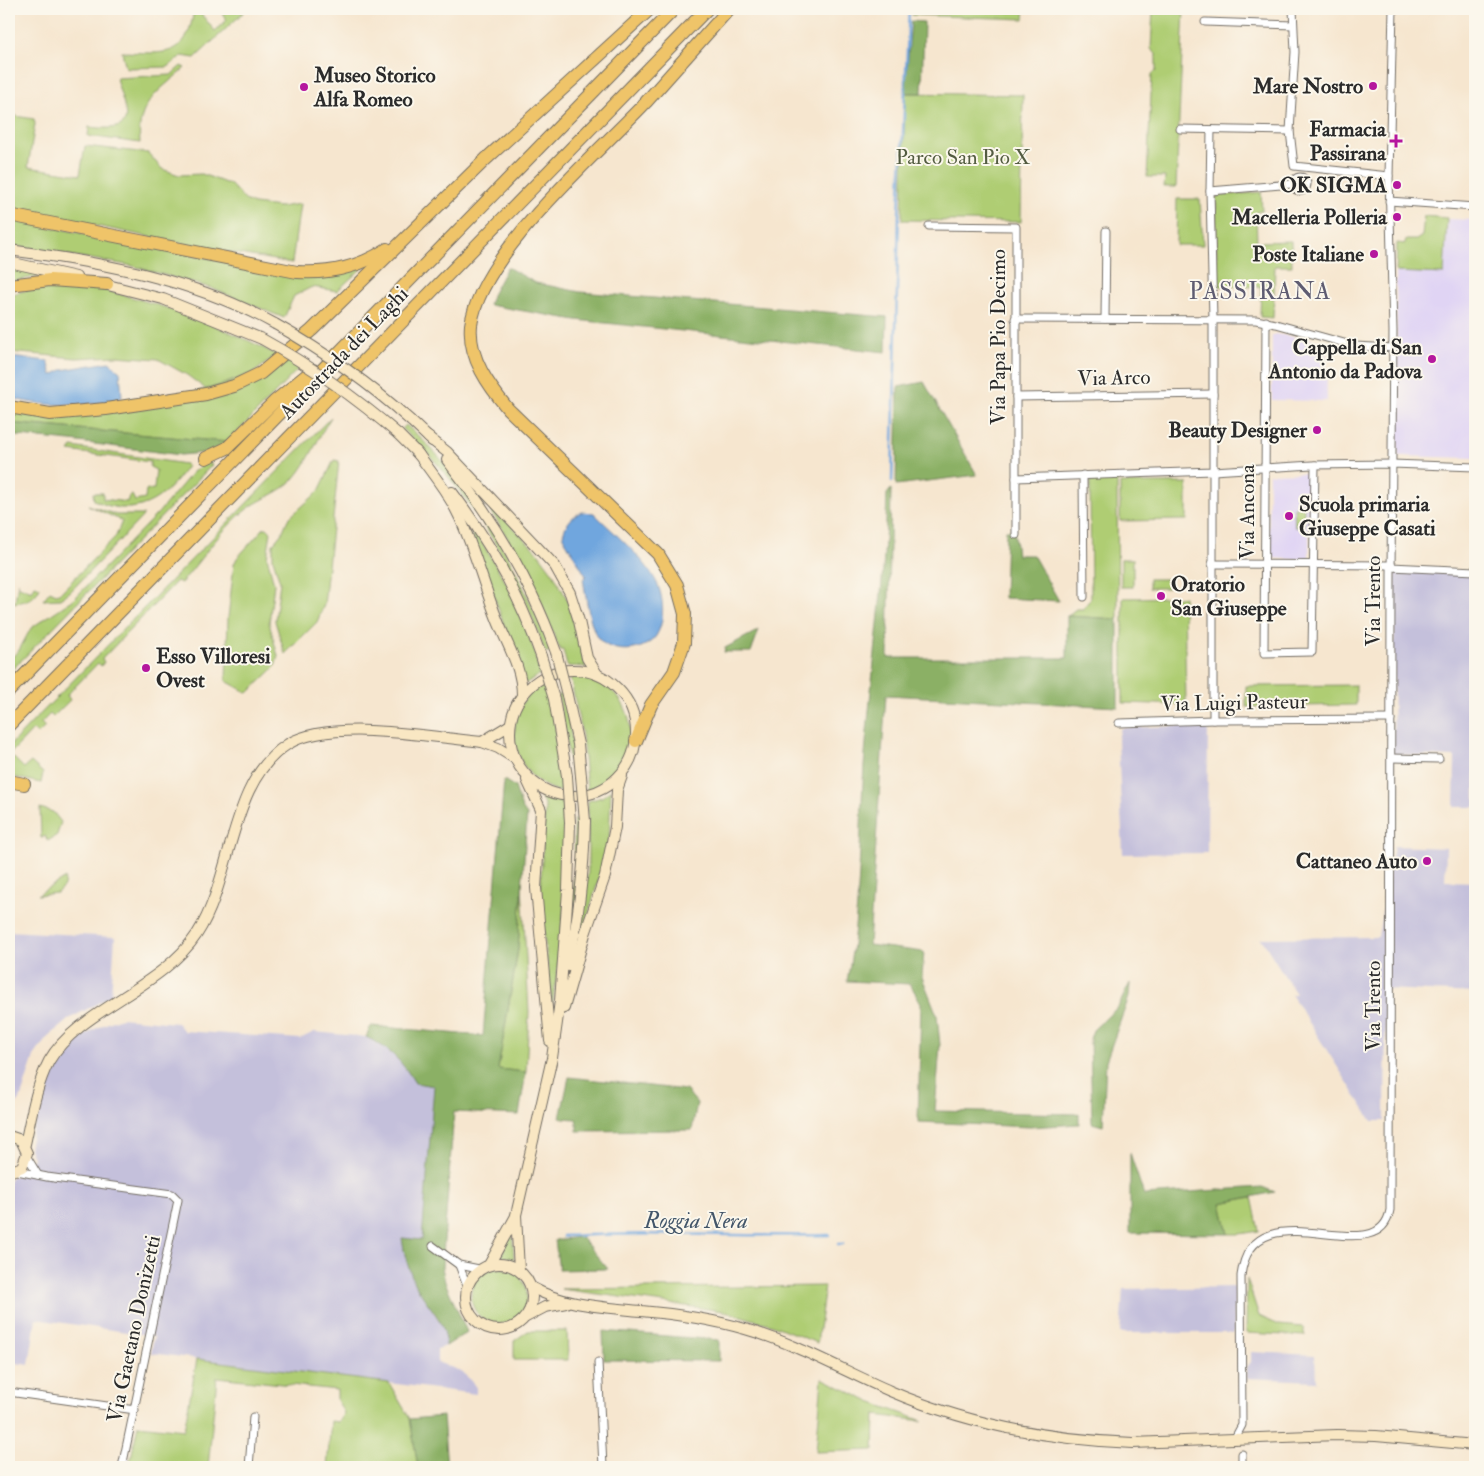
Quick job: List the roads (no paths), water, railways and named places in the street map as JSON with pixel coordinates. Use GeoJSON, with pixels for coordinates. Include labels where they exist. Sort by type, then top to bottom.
{"type":"FeatureCollection","features":[{"type":"Feature","properties":{"kind":"highway"},"geometry":{"type":"LineString","coordinates":[[9,407],[32,412],[68,414],[194,397],[234,386],[261,373],[281,358],[430,212],[650,9]]}},
{"type":"Feature","properties":{"kind":"highway","name":"Autostrada dei Laghi"},"geometry":{"type":"LineString","coordinates":[[9,691],[674,9]]}},
{"type":"Feature","properties":{"kind":"highway","name":"Autostrada dei Laghi"},"geometry":{"type":"LineString","coordinates":[[9,725],[707,9]]}},
{"type":"Feature","properties":{"kind":"highway"},"geometry":{"type":"LineString","coordinates":[[636,741],[651,705],[674,672],[684,643],[685,614],[677,586],[658,554],[498,397],[486,381],[477,360],[472,344],[471,326],[484,288],[518,238],[550,201],[646,101],[729,9]]}},
{"type":"Feature","properties":{"kind":"highway"},"geometry":{"type":"LineString","coordinates":[[9,215],[200,254],[297,272],[314,273],[329,272],[374,257],[430,212]]}},
{"type":"Feature","properties":{"kind":"highway"},"geometry":{"type":"LineString","coordinates":[[9,285],[50,280],[108,284]]}},
{"type":"Feature","properties":{"kind":"highway"},"geometry":{"type":"LineString","coordinates":[[206,458],[227,448],[274,402],[350,341]]}},
{"type":"Feature","properties":{"kind":"highway"},"geometry":{"type":"LineString","coordinates":[[9,781],[24,784]]}},
{"type":"Feature","properties":{"kind":"main road"},"geometry":{"type":"LineString","coordinates":[[9,250],[56,256],[161,279],[235,304],[324,352],[357,375],[447,452],[555,566],[570,593],[579,620],[587,658],[597,674]]}},
{"type":"Feature","properties":{"kind":"main road"},"geometry":{"type":"LineString","coordinates":[[9,262],[108,284],[162,299],[262,339],[303,362],[344,388],[416,451],[444,482],[494,554],[524,610],[542,656],[554,699],[567,776],[570,822],[568,890],[560,1001],[552,1058]]}},
{"type":"Feature","properties":{"kind":"main road"},"geometry":{"type":"LineString","coordinates":[[428,437],[481,506],[514,558],[538,605],[556,652],[568,695],[578,744],[585,821],[584,858],[576,930],[560,1001]]}},
{"type":"Feature","properties":{"kind":"main road"},"geometry":{"type":"LineString","coordinates":[[416,451],[448,495],[460,518],[477,560],[496,617],[518,667],[522,695]]}},
{"type":"Feature","properties":{"kind":"main road"},"geometry":{"type":"LineString","coordinates":[[552,1058],[536,888],[541,810],[523,772],[514,758],[510,742],[510,725],[514,709],[522,695],[534,683],[556,672],[581,670],[597,674],[612,682],[628,701],[636,724],[636,741],[632,757],[624,772],[618,790],[615,827],[605,876],[572,974],[516,1215],[519,1270],[531,1287],[567,1303],[674,1314],[746,1329],[937,1409],[985,1423],[1033,1433],[1082,1440],[1132,1443],[1249,1437],[1376,1436],[1475,1445]]}},
{"type":"Feature","properties":{"kind":"main road"},"geometry":{"type":"LineString","coordinates":[[482,742],[510,725]]}},
{"type":"Feature","properties":{"kind":"main road"},"geometry":{"type":"LineString","coordinates":[[11,1173],[22,1167],[27,1157],[24,1144],[30,1120],[43,1076],[58,1048],[90,1020],[163,970],[196,935],[221,881],[244,802],[257,774],[274,755],[290,744],[306,737],[335,730],[354,730],[482,742],[498,748],[514,758]]}},
{"type":"Feature","properties":{"kind":"main road"},"geometry":{"type":"LineString","coordinates":[[523,772],[544,790],[565,797],[582,796],[598,792],[612,784],[624,772]]}},
{"type":"Feature","properties":{"kind":"main road"},"geometry":{"type":"LineString","coordinates":[[9,1136],[22,1129],[30,1120]]}},
{"type":"Feature","properties":{"kind":"main road"},"geometry":{"type":"LineString","coordinates":[[9,1136],[16,1137],[24,1144]]}},
{"type":"Feature","properties":{"kind":"main road"},"geometry":{"type":"LineString","coordinates":[[516,1215],[484,1267],[467,1286],[467,1308],[479,1324],[493,1330],[509,1329],[536,1310],[567,1303]]}},
{"type":"Feature","properties":{"kind":"main road"},"geometry":{"type":"LineString","coordinates":[[484,1267],[499,1263],[519,1270]]}},
{"type":"Feature","properties":{"kind":"main road"},"geometry":{"type":"LineString","coordinates":[[526,1317],[531,1308],[531,1287]]}},
{"type":"Feature","properties":{"kind":"street"},"geometry":{"type":"LineString","coordinates":[[1293,9],[1295,52],[1290,131],[1294,166],[1299,179]]}},
{"type":"Feature","properties":{"kind":"street","name":"Via Trento"},"geometry":{"type":"LineString","coordinates":[[1242,1426],[1241,1276],[1246,1252],[1253,1244],[1272,1234],[1304,1232],[1371,1235],[1380,1231],[1389,1216],[1393,348],[1389,176],[1393,9]]}},
{"type":"Feature","properties":{"kind":"street"},"geometry":{"type":"LineString","coordinates":[[1205,22],[1293,25]]}},
{"type":"Feature","properties":{"kind":"street"},"geometry":{"type":"LineString","coordinates":[[1180,129],[1290,131]]}},
{"type":"Feature","properties":{"kind":"street"},"geometry":{"type":"LineString","coordinates":[[1211,130],[1214,720]]}},
{"type":"Feature","properties":{"kind":"street"},"geometry":{"type":"LineString","coordinates":[[1294,166],[1389,176]]}},
{"type":"Feature","properties":{"kind":"street"},"geometry":{"type":"LineString","coordinates":[[1210,191],[1299,179],[1311,169]]}},
{"type":"Feature","properties":{"kind":"street"},"geometry":{"type":"LineString","coordinates":[[1389,201],[1475,208]]}},
{"type":"Feature","properties":{"kind":"street","name":"Via Papa Pio Decimo"},"geometry":{"type":"LineString","coordinates":[[929,226],[1016,227],[1016,535]]}},
{"type":"Feature","properties":{"kind":"street"},"geometry":{"type":"LineString","coordinates":[[1105,318],[1106,231]]}},
{"type":"Feature","properties":{"kind":"street"},"geometry":{"type":"LineString","coordinates":[[1015,319],[1213,319],[1266,322],[1355,346],[1393,348]]}},
{"type":"Feature","properties":{"kind":"street","name":"Via Ancona"},"geometry":{"type":"LineString","coordinates":[[1266,322],[1264,653],[1312,652],[1314,566]]}},
{"type":"Feature","properties":{"kind":"street","name":"Via Arco"},"geometry":{"type":"LineString","coordinates":[[1016,397],[1213,394]]}},
{"type":"Feature","properties":{"kind":"street"},"geometry":{"type":"LineString","coordinates":[[1016,478],[1392,464],[1475,467]]}},
{"type":"Feature","properties":{"kind":"street"},"geometry":{"type":"LineString","coordinates":[[1314,566],[1315,466]]}},
{"type":"Feature","properties":{"kind":"street"},"geometry":{"type":"LineString","coordinates":[[1083,475],[1084,597]]}},
{"type":"Feature","properties":{"kind":"street"},"geometry":{"type":"LineString","coordinates":[[1212,564],[1391,566],[1475,571]]}},
{"type":"Feature","properties":{"kind":"street","name":"Via Luigi Pasteur"},"geometry":{"type":"LineString","coordinates":[[1119,723],[1350,718],[1391,719]]}},
{"type":"Feature","properties":{"kind":"street"},"geometry":{"type":"LineString","coordinates":[[1391,758],[1439,759]]}},
{"type":"Feature","properties":{"kind":"street"},"geometry":{"type":"LineString","coordinates":[[27,1157],[38,1175]]}},
{"type":"Feature","properties":{"kind":"street"},"geometry":{"type":"LineString","coordinates":[[11,1173],[24,1171],[38,1175]]}},
{"type":"Feature","properties":{"kind":"street","name":"Via Gaetano Donizetti"},"geometry":{"type":"LineString","coordinates":[[38,1175],[172,1194],[177,1197],[179,1206],[122,1467]]}},
{"type":"Feature","properties":{"kind":"street"},"geometry":{"type":"LineString","coordinates":[[433,1246],[459,1265],[484,1267]]}},
{"type":"Feature","properties":{"kind":"street"},"geometry":{"type":"LineString","coordinates":[[459,1265],[467,1286]]}},
{"type":"Feature","properties":{"kind":"street"},"geometry":{"type":"LineString","coordinates":[[598,1362],[604,1467]]}},
{"type":"Feature","properties":{"kind":"street"},"geometry":{"type":"LineString","coordinates":[[9,1392],[135,1410]]}},
{"type":"Feature","properties":{"kind":"street"},"geometry":{"type":"LineString","coordinates":[[249,1467],[253,1417]]}},
{"type":"Feature","properties":{"kind":"street"},"geometry":{"type":"LineString","coordinates":[[1235,1438],[1242,1426],[1249,1437]]}},
{"type":"Feature","properties":{"kind":"street"},"geometry":{"type":"LineString","coordinates":[[1242,1454],[1242,1467]]}},
{"type":"Feature","properties":{"kind":"water"},"geometry":{"type":"Polygon","coordinates":[[[9,357],[48,361],[52,375],[62,370],[109,362],[120,371],[122,397],[98,403],[66,405],[34,403],[9,397],[9,357]]]}},
{"type":"Feature","properties":{"kind":"water"},"geometry":{"type":"Polygon","coordinates":[[[581,512],[594,513],[632,549],[656,580],[663,608],[662,620],[656,636],[644,646],[627,650],[611,647],[598,638],[592,626],[583,579],[586,576],[563,537],[569,522],[581,512]]]}},
{"type":"Feature","properties":{"kind":"waterway"},"geometry":{"type":"LineString","coordinates":[[892,481],[899,214],[909,9]]}},
{"type":"Feature","properties":{"kind":"waterway","name":"Roggia Nera"},"geometry":{"type":"LineString","coordinates":[[563,1236],[630,1234],[829,1235]]}},
{"type":"Feature","properties":{"kind":"waterway","name":"Roggia Nera"},"geometry":{"type":"LineString","coordinates":[[838,1244],[843,1244]]}},
{"type":"Feature","properties":{"kind":"place","name":"Mare Nostro"},"geometry":{"type":"Point","coordinates":[1373,86]}},
{"type":"Feature","properties":{"kind":"place","name":"Museo Storico Alfa Romeo"},"geometry":{"type":"Point","coordinates":[304,87]}},
{"type":"Feature","properties":{"kind":"place","name":"Farmacia Passirana"},"geometry":{"type":"Point","coordinates":[1396,141]}},
{"type":"Feature","properties":{"kind":"place","name":"OK SIGMA"},"geometry":{"type":"Point","coordinates":[1397,185]}},
{"type":"Feature","properties":{"kind":"place","name":"Macelleria Polleria"},"geometry":{"type":"Point","coordinates":[1397,217]}},
{"type":"Feature","properties":{"kind":"place","name":"Poste Italiane"},"geometry":{"type":"Point","coordinates":[1374,254]}},
{"type":"Feature","properties":{"kind":"place","name":"Cappella di San Antonio da Padova"},"geometry":{"type":"Point","coordinates":[1432,359]}},
{"type":"Feature","properties":{"kind":"place","name":"Beauty Designer"},"geometry":{"type":"Point","coordinates":[1317,430]}},
{"type":"Feature","properties":{"kind":"place","name":"Scuola primaria Giuseppe Casati"},"geometry":{"type":"Point","coordinates":[1289,516]}},
{"type":"Feature","properties":{"kind":"place","name":"Oratorio San Giuseppe"},"geometry":{"type":"Point","coordinates":[1161,596]}},
{"type":"Feature","properties":{"kind":"place","name":"Esso Villoresi Ovest"},"geometry":{"type":"Point","coordinates":[146,668]}},
{"type":"Feature","properties":{"kind":"place","name":"Cattaneo Auto"},"geometry":{"type":"Point","coordinates":[1427,861]}},
{"type":"Feature","properties":{"kind":"district","name":"PASSIRANA"},"geometry":{"type":"Point","coordinates":[1260,291]}},
{"type":"Feature","properties":{"kind":"park label","name":"Parco San Pio X"},"geometry":{"type":"Point","coordinates":[963,157]}}]}
